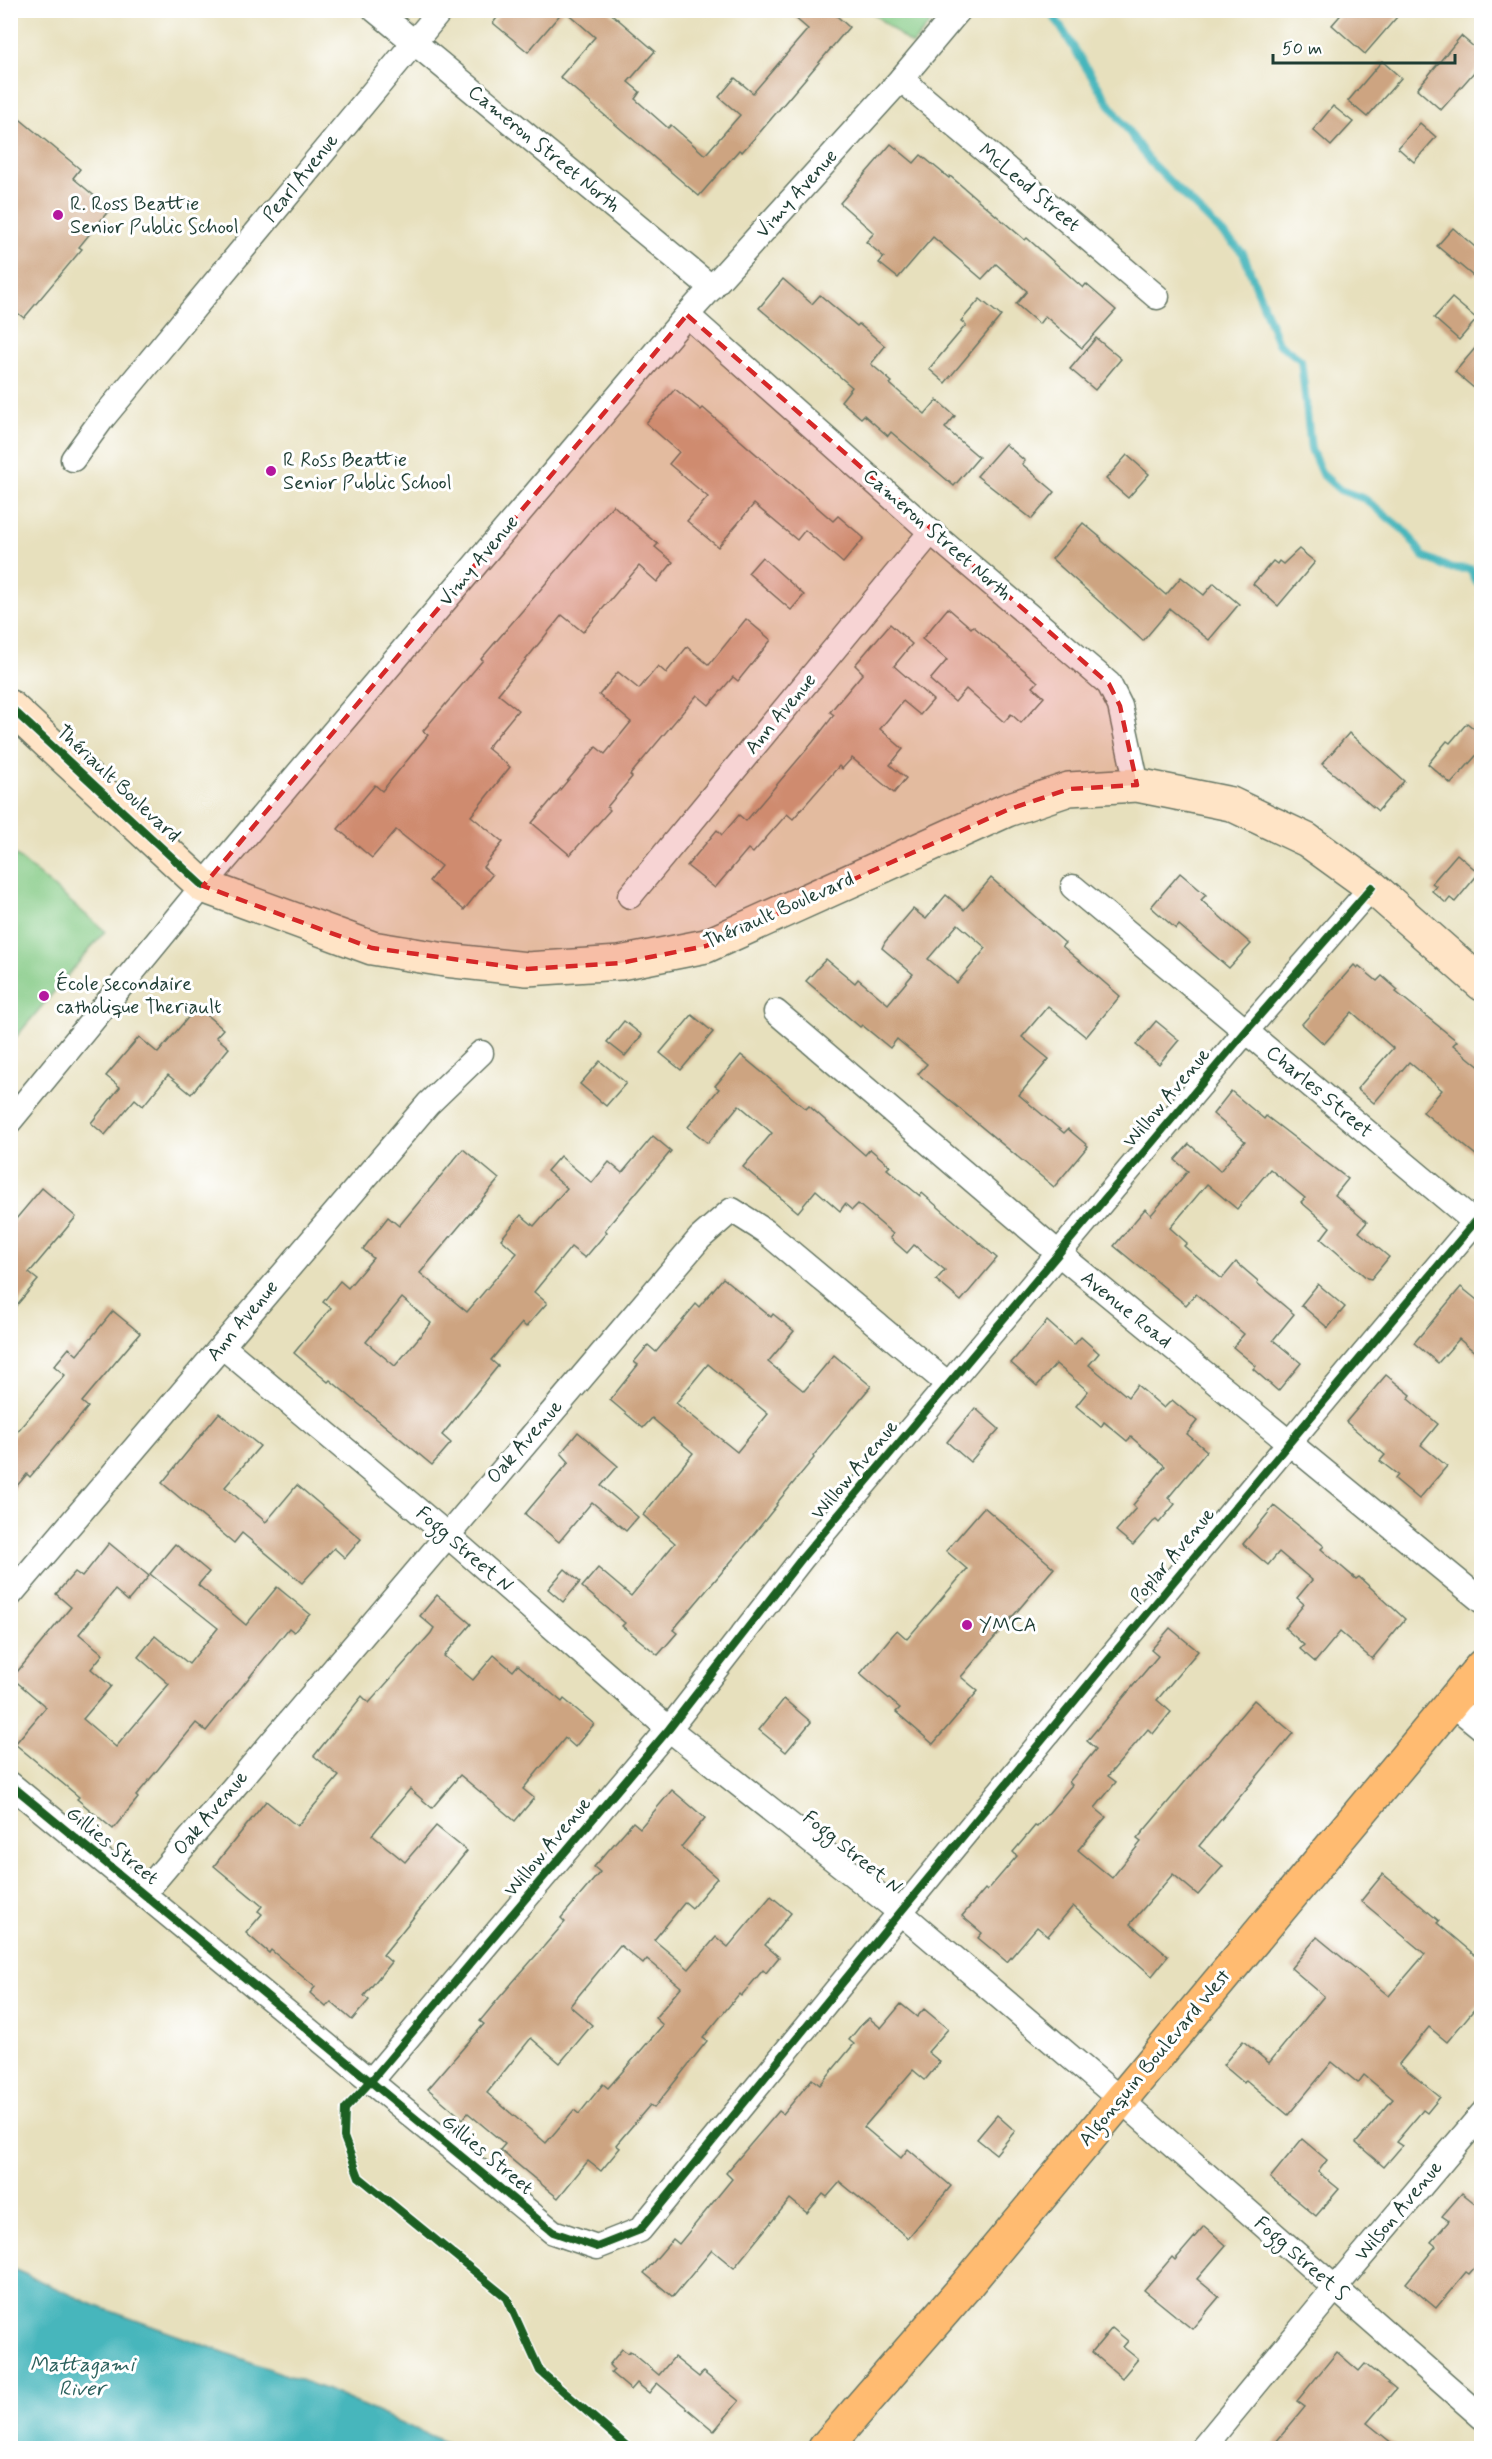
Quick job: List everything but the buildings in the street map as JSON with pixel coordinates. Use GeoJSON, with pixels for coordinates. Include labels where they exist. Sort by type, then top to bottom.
{"type":"FeatureCollection","features":[{"type":"Feature","properties":{"kind":"main road","name":"Thériault Boulevard"},"geometry":{"type":"LineString","coordinates":[[10,707],[203,886],[295,921],[382,950],[527,969],[621,963],[706,946],[1006,810],[1069,789],[1137,786],[1231,804],[1307,840],[1372,887],[1482,984]]}},
{"type":"Feature","properties":{"kind":"main road","name":"Algonquin Boulevard West"},"geometry":{"type":"LineString","coordinates":[[825,2448],[964,2288],[1482,1666]]}},
{"type":"Feature","properties":{"kind":"street","name":"Cameron Street North"},"geometry":{"type":"LineString","coordinates":[[375,10],[712,288]]}},
{"type":"Feature","properties":{"kind":"street","name":"Pearl Avenue"},"geometry":{"type":"LineString","coordinates":[[73,459],[102,419],[441,10]]}},
{"type":"Feature","properties":{"kind":"street","name":"Vimy Avenue"},"geometry":{"type":"LineString","coordinates":[[10,1121],[203,886],[687,315],[901,79],[959,10]]}},
{"type":"Feature","properties":{"kind":"street","name":"McLeod Street"},"geometry":{"type":"LineString","coordinates":[[901,79],[1157,297]]}},
{"type":"Feature","properties":{"kind":"street","name":"Cameron Street North"},"geometry":{"type":"LineString","coordinates":[[687,315],[931,532],[1109,684],[1120,705],[1137,786]]}},
{"type":"Feature","properties":{"kind":"street","name":"Ann Avenue"},"geometry":{"type":"LineString","coordinates":[[630,896],[931,532]]}},
{"type":"Feature","properties":{"kind":"street","name":"Charles Street"},"geometry":{"type":"LineString","coordinates":[[1073,887],[1478,1225]]}},
{"type":"Feature","properties":{"kind":"street","name":"Willow Avenue"},"geometry":{"type":"LineString","coordinates":[[371,2081],[669,1729],[803,1557],[1246,1031],[1372,887]]}},
{"type":"Feature","properties":{"kind":"street","name":"Avenue Road"},"geometry":{"type":"LineString","coordinates":[[776,1012],[1058,1253],[1482,1601]]}},
{"type":"Feature","properties":{"kind":"street","name":"Ann Avenue"},"geometry":{"type":"LineString","coordinates":[[10,1595],[428,1104],[481,1053]]}},
{"type":"Feature","properties":{"kind":"street","name":"Oak Avenue"},"geometry":{"type":"LineString","coordinates":[[144,1893],[446,1534],[700,1238],[732,1210],[765,1231],[949,1385]]}},
{"type":"Feature","properties":{"kind":"street","name":"Poplar Avenue"},"geometry":{"type":"LineString","coordinates":[[900,1912],[1288,1442],[1478,1225]]}},
{"type":"Feature","properties":{"kind":"street","name":"Fogg Street N"},"geometry":{"type":"LineString","coordinates":[[222,1346],[446,1534],[669,1729],[900,1912],[1120,2100]]}},
{"type":"Feature","properties":{"kind":"street"},"geometry":{"type":"LineString","coordinates":[[1450,1702],[1482,1728]]}},
{"type":"Feature","properties":{"kind":"street","name":"Gillies Street"},"geometry":{"type":"LineString","coordinates":[[10,1784],[553,2232],[597,2247],[640,2230],[900,1912]]}},
{"type":"Feature","properties":{"kind":"street","name":"Fogg Street S"},"geometry":{"type":"LineString","coordinates":[[1120,2100],[1482,2417]]}},
{"type":"Feature","properties":{"kind":"street","name":"Wilson Avenue"},"geometry":{"type":"LineString","coordinates":[[1203,2448],[1482,2114]]}},
{"type":"Feature","properties":{"kind":"highlighted area"},"geometry":{"type":"Polygon","coordinates":[[[687,315],[1109,684],[1120,706],[1137,785],[1069,789],[1007,810],[706,946],[620,963],[527,969],[372,948],[203,886],[687,315]]]}},
{"type":"Feature","properties":{"kind":"green space"},"geometry":{"type":"Polygon","coordinates":[[[870,11],[940,11],[912,45],[870,11]]]}},
{"type":"Feature","properties":{"kind":"green space"},"geometry":{"type":"Polygon","coordinates":[[[11,851],[105,931],[11,1043],[11,851]]]}},
{"type":"Feature","properties":{"kind":"water","name":"Mattagami River"},"geometry":{"type":"Polygon","coordinates":[[[11,2268],[94,2305],[325,2389],[458,2448],[11,2448],[11,2268]]]}},
{"type":"Feature","properties":{"kind":"waterway"},"geometry":{"type":"LineString","coordinates":[[1050,10],[1106,99],[1150,162],[1243,253],[1278,343],[1301,360],[1311,449],[1322,474],[1340,490],[1365,499],[1407,533],[1423,556],[1449,568],[1471,569],[1474,579],[1482,586]]}},
{"type":"Feature","properties":{"kind":"cycle path"},"geometry":{"type":"LineString","coordinates":[[10,707],[203,886]]}},
{"type":"Feature","properties":{"kind":"cycle path"},"geometry":{"type":"LineString","coordinates":[[629,2448],[540,2371],[507,2298],[359,2177],[344,2137],[345,2109],[669,1729],[803,1557],[1246,1031],[1372,887]]}},
{"type":"Feature","properties":{"kind":"cycle path"},"geometry":{"type":"LineString","coordinates":[[10,1784],[553,2232],[597,2247],[640,2230],[1055,1724],[1475,1222]]}},
{"type":"Feature","properties":{"kind":"place","name":"R. Ross Beattie Senior Public School"},"geometry":{"type":"Point","coordinates":[58,215]}},
{"type":"Feature","properties":{"kind":"place","name":"R Ross Beattie Senior Public School"},"geometry":{"type":"Point","coordinates":[271,471]}},
{"type":"Feature","properties":{"kind":"place","name":"École secondaire catholique Theriault"},"geometry":{"type":"Point","coordinates":[44,996]}},
{"type":"Feature","properties":{"kind":"place","name":"YMCA"},"geometry":{"type":"Point","coordinates":[967,1625]}}]}
